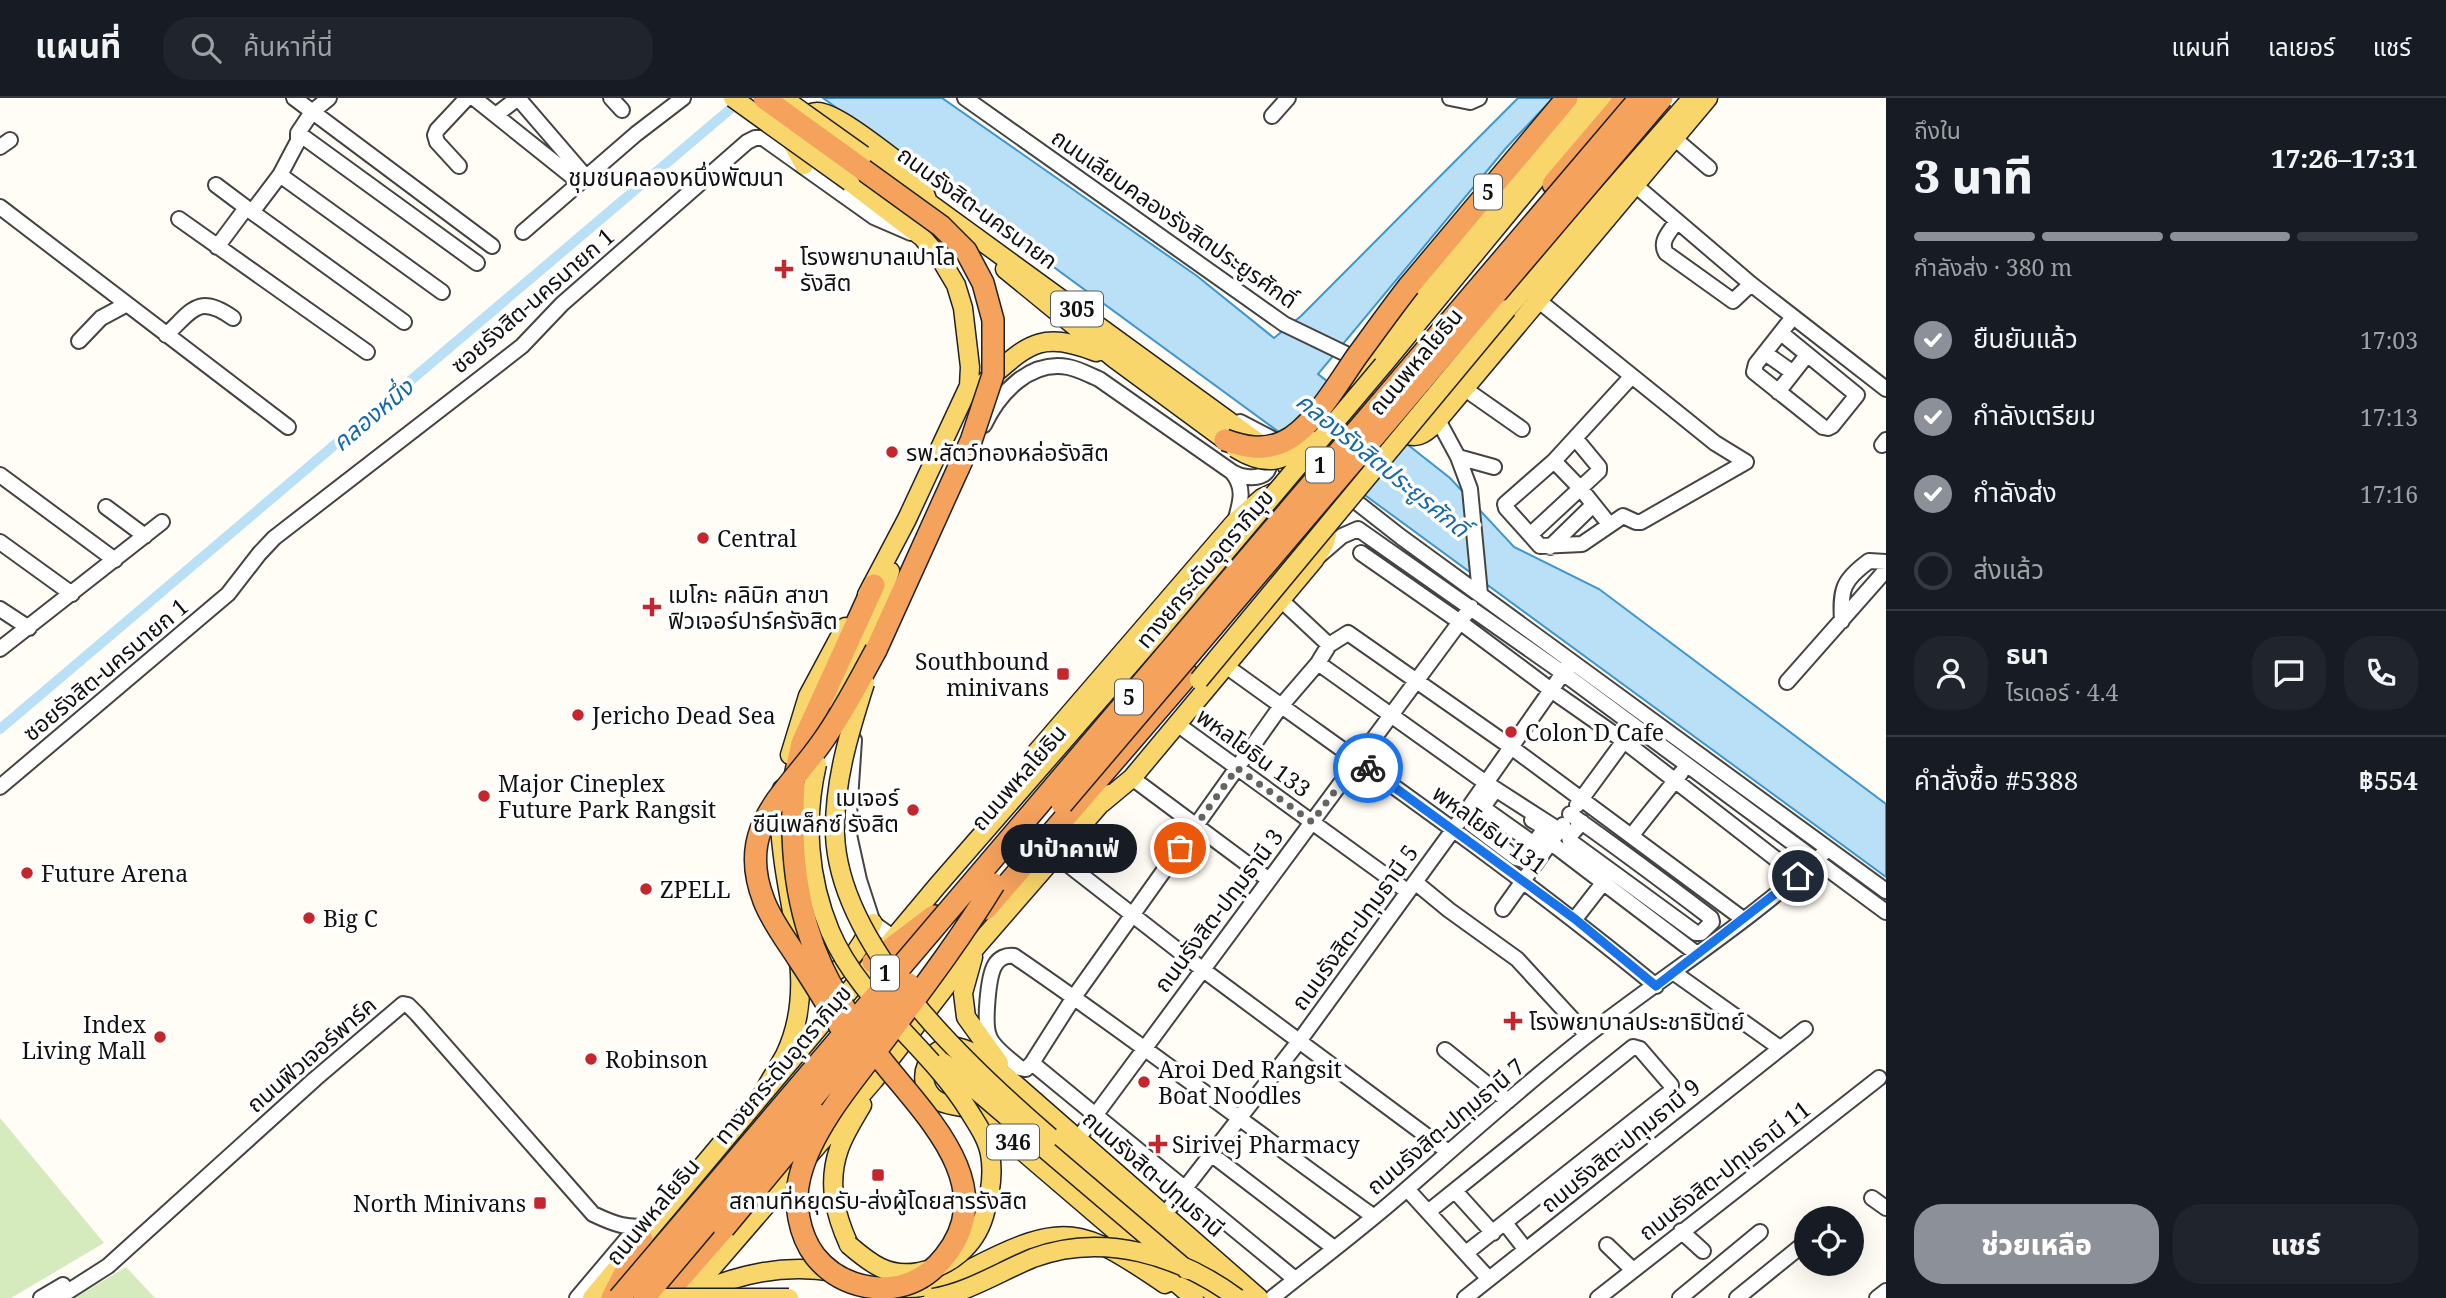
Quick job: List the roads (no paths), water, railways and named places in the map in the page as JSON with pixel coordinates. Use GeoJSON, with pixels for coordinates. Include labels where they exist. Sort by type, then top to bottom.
{"type":"FeatureCollection","features":[{"type":"Feature","properties":{"kind":"highway"},"geometry":{"type":"LineString","coordinates":[[764,98],[941,226],[966,251],[1001,323],[1006,371]]}},
{"type":"Feature","properties":{"kind":"highway","name":"5"},"geometry":{"type":"LineString","coordinates":[[1224,440],[1246,447],[1270,447],[1284,442],[1306,425],[1409,286],[1567,98]]}},
{"type":"Feature","properties":{"kind":"highway","name":"ถนนพหลโยธิน"},"geometry":{"type":"LineString","coordinates":[[612,1298],[934,916],[1157,644],[1326,458],[1470,271],[1626,98]]}},
{"type":"Feature","properties":{"kind":"highway","name":"ทางยกระดับอุตราภิมุข"},"geometry":{"type":"LineString","coordinates":[[619,1298],[1640,98]]}},
{"type":"Feature","properties":{"kind":"highway","name":"ทางยกระดับอุตราภิมุข"},"geometry":{"type":"LineString","coordinates":[[644,1298],[1662,98]]}},
{"type":"Feature","properties":{"kind":"highway","name":"ถนนพหลโยธิน"},"geometry":{"type":"LineString","coordinates":[[652,1298],[1194,678],[1672,98]]}},
{"type":"Feature","properties":{"kind":"highway"},"geometry":{"type":"LineString","coordinates":[[661,1298],[724,1228],[829,1102],[848,1065],[849,1042],[764,902],[756,873],[755,851],[762,826],[774,803],[821,744],[876,650],[971,441],[993,375],[993,320],[984,289]]}},
{"type":"Feature","properties":{"kind":"highway"},"geometry":{"type":"LineString","coordinates":[[849,1283],[877,1288],[895,1287],[909,1284],[929,1273],[957,1238],[965,1209],[960,1173],[944,1139],[859,1030],[835,993],[810,939],[799,902],[792,835],[794,783],[802,743],[874,585]]}},
{"type":"Feature","properties":{"kind":"highway"},"geometry":{"type":"LineString","coordinates":[[883,1298],[849,1283],[822,1266],[809,1248],[799,1216],[799,1177],[812,1146],[840,1098],[958,942],[994,884]]}},
{"type":"Feature","properties":{"kind":"highway"},"geometry":{"type":"LineString","coordinates":[[873,962],[934,916]]}},
{"type":"Feature","properties":{"kind":"highway"},"geometry":{"type":"LineString","coordinates":[[612,1298],[641,1231]]}},
{"type":"Feature","properties":{"kind":"main road"},"geometry":{"type":"LineString","coordinates":[[733,98],[850,181],[922,237],[940,258],[956,285],[965,314],[971,366],[969,386],[908,519],[874,585],[844,628],[808,696],[794,735],[781,794],[782,846],[801,972],[799,1008],[785,1054],[766,1088]]}},
{"type":"Feature","properties":{"kind":"main road","name":"ถนนรังสิต-นครนายก"},"geometry":{"type":"LineString","coordinates":[[783,98],[1285,463],[1324,517],[1327,526],[1324,545],[1314,560]]}},
{"type":"Feature","properties":{"kind":"main road"},"geometry":{"type":"LineString","coordinates":[[1586,98],[1363,366],[1359,385],[1365,402],[1395,429],[1413,436],[1419,435],[1438,420],[1708,98]]}},
{"type":"Feature","properties":{"kind":"main road","name":"ถนนพหลโยธิน"},"geometry":{"type":"LineString","coordinates":[[592,1298],[641,1231],[1107,691],[1157,644],[1383,365],[1470,271],[1604,98]]}},
{"type":"Feature","properties":{"kind":"main road","name":"ถนนพหลโยธิน"},"geometry":{"type":"LineString","coordinates":[[1503,306],[1692,98]]}},
{"type":"Feature","properties":{"kind":"main road"},"geometry":{"type":"LineString","coordinates":[[804,166],[792,143],[796,128],[807,115],[822,112],[843,122],[913,173],[936,207],[1019,282],[1115,359],[1237,450],[1258,459],[1278,460],[1289,457],[1383,365]]}},
{"type":"Feature","properties":{"kind":"main road"},"geometry":{"type":"LineString","coordinates":[[955,416],[979,388],[1022,351],[1042,341],[1073,343],[1115,359]]}},
{"type":"Feature","properties":{"kind":"main road"},"geometry":{"type":"LineString","coordinates":[[911,918],[933,873],[1234,522],[1262,498],[1281,490],[1296,490],[1311,499]]}},
{"type":"Feature","properties":{"kind":"main road"},"geometry":{"type":"LineString","coordinates":[[874,1080],[839,1150],[832,1191],[837,1219],[849,1245],[867,1261],[895,1275],[920,1272],[944,1264],[965,1250],[981,1227],[990,1197],[992,1175],[989,1152],[981,1130],[944,1076],[854,975],[831,933],[816,891],[810,853],[812,785],[817,764],[844,687],[878,609],[908,519]]}},
{"type":"Feature","properties":{"kind":"main road"},"geometry":{"type":"LineString","coordinates":[[1102,803],[1132,778],[1314,560]]}},
{"type":"Feature","properties":{"kind":"main road"},"geometry":{"type":"LineString","coordinates":[[876,650],[849,732],[836,793],[835,837],[842,874],[856,912],[874,947],[954,1049],[993,1088],[1160,1231],[1248,1295]]}},
{"type":"Feature","properties":{"kind":"main road","name":"ถนนพหลโยธิน"},"geometry":{"type":"LineString","coordinates":[[688,1298],[874,1080],[975,947],[1102,803],[1194,678]]}},
{"type":"Feature","properties":{"kind":"main road"},"geometry":{"type":"LineString","coordinates":[[1022,770],[1107,691]]}},
{"type":"Feature","properties":{"kind":"main road"},"geometry":{"type":"LineString","coordinates":[[801,972],[817,978],[836,971],[855,954],[873,923]]}},
{"type":"Feature","properties":{"kind":"main road"},"geometry":{"type":"LineString","coordinates":[[975,947],[962,993],[966,1017],[981,1041],[1016,1085]]}},
{"type":"Feature","properties":{"kind":"main road"},"geometry":{"type":"LineString","coordinates":[[882,1007],[1219,1298]]}},
{"type":"Feature","properties":{"kind":"main road","name":"346"},"geometry":{"type":"LineString","coordinates":[[1016,1085],[973,1053],[960,1048],[939,1049],[929,1057],[925,1070],[925,1082],[935,1099],[946,1105],[974,1111],[985,1118],[1194,1298]]}},
{"type":"Feature","properties":{"kind":"main road"},"geometry":{"type":"LineString","coordinates":[[985,1118],[982,1105],[985,1095],[999,1086],[1016,1085]]}},
{"type":"Feature","properties":{"kind":"main road","name":"ถนนรังสิต-ปทุมธานี"},"geometry":{"type":"LineString","coordinates":[[1016,1085],[1165,1214],[1248,1295]]}},
{"type":"Feature","properties":{"kind":"main road"},"geometry":{"type":"LineString","coordinates":[[688,1298],[730,1280],[796,1269],[838,1273],[899,1287],[923,1287],[946,1280],[1014,1247],[1048,1236],[1067,1235],[1082,1237],[1112,1250],[1185,1298]]}},
{"type":"Feature","properties":{"kind":"main road"},"geometry":{"type":"LineString","coordinates":[[933,1298],[978,1285],[1049,1253],[1100,1248],[1136,1251],[1170,1260],[1248,1295]]}},
{"type":"Feature","properties":{"kind":"main road"},"geometry":{"type":"LineString","coordinates":[[661,1298],[789,1298]]}},
{"type":"Feature","properties":{"kind":"street"},"geometry":{"type":"LineString","coordinates":[[294,98],[492,246]]}},
{"type":"Feature","properties":{"kind":"street"},"geometry":{"type":"LineString","coordinates":[[217,247],[280,175],[300,137],[329,98]]}},
{"type":"Feature","properties":{"kind":"street"},"geometry":{"type":"LineString","coordinates":[[315,114],[340,98]]}},
{"type":"Feature","properties":{"kind":"street"},"geometry":{"type":"LineString","coordinates":[[459,166],[437,142],[435,135],[467,98]]}},
{"type":"Feature","properties":{"kind":"street"},"geometry":{"type":"LineString","coordinates":[[474,98],[583,180]]}},
{"type":"Feature","properties":{"kind":"street"},"geometry":{"type":"LineString","coordinates":[[497,114],[518,98],[583,180]]}},
{"type":"Feature","properties":{"kind":"street"},"geometry":{"type":"LineString","coordinates":[[611,98],[622,110]]}},
{"type":"Feature","properties":{"kind":"street"},"geometry":{"type":"LineString","coordinates":[[523,232],[636,134],[683,98]]}},
{"type":"Feature","properties":{"kind":"street","name":"ถนนเลียบคลองรังสิตประยูรศักดิ์"},"geometry":{"type":"LineString","coordinates":[[965,98],[1284,324],[1344,353],[1363,366]]}},
{"type":"Feature","properties":{"kind":"street"},"geometry":{"type":"LineString","coordinates":[[1272,116],[1288,98]]}},
{"type":"Feature","properties":{"kind":"street"},"geometry":{"type":"LineString","coordinates":[[1450,98],[1470,102],[1479,98]]}},
{"type":"Feature","properties":{"kind":"street"},"geometry":{"type":"LineString","coordinates":[[300,137],[477,263]]}},
{"type":"Feature","properties":{"kind":"street","name":"ซอยรังสิต-นครนายก 1"},"geometry":{"type":"LineString","coordinates":[[0,787],[228,594],[258,554],[274,538],[522,346],[562,304],[747,142],[763,138],[874,217],[922,237]]}},
{"type":"Feature","properties":{"kind":"street"},"geometry":{"type":"LineString","coordinates":[[1674,138],[1709,168]]}},
{"type":"Feature","properties":{"kind":"street"},"geometry":{"type":"LineString","coordinates":[[280,175],[442,292]]}},
{"type":"Feature","properties":{"kind":"street"},"geometry":{"type":"LineString","coordinates":[[216,185],[404,322]]}},
{"type":"Feature","properties":{"kind":"street"},"geometry":{"type":"LineString","coordinates":[[1635,185],[1751,284],[1886,389]]}},
{"type":"Feature","properties":{"kind":"street"},"geometry":{"type":"LineString","coordinates":[[0,207],[288,427]]}},
{"type":"Feature","properties":{"kind":"street"},"geometry":{"type":"LineString","coordinates":[[179,219],[367,352]]}},
{"type":"Feature","properties":{"kind":"street"},"geometry":{"type":"LineString","coordinates":[[1676,222],[1664,241],[1666,253],[1733,301],[1751,284]]}},
{"type":"Feature","properties":{"kind":"street"},"geometry":{"type":"LineString","coordinates":[[1539,301],[1632,376],[1715,443],[1746,462],[1641,522],[1636,523],[1623,516],[1582,544],[1550,547],[1540,545],[1505,504],[1554,461],[1632,376]]}},
{"type":"Feature","properties":{"kind":"street"},"geometry":{"type":"LineString","coordinates":[[79,341],[101,318],[127,304]]}},
{"type":"Feature","properties":{"kind":"street"},"geometry":{"type":"LineString","coordinates":[[166,335],[203,304],[220,309],[233,318]]}},
{"type":"Feature","properties":{"kind":"street"},"geometry":{"type":"LineString","coordinates":[[1781,333],[1857,395],[1832,426],[1828,428],[1754,372],[1754,368],[1793,317]]}},
{"type":"Feature","properties":{"kind":"street"},"geometry":{"type":"LineString","coordinates":[[1765,353],[1792,372]]}},
{"type":"Feature","properties":{"kind":"street"},"geometry":{"type":"LineString","coordinates":[[1778,392],[1807,355]]}},
{"type":"Feature","properties":{"kind":"street"},"geometry":{"type":"LineString","coordinates":[[894,938],[873,923],[859,880],[848,830],[857,718],[875,670],[919,579],[986,421],[998,401],[1018,380],[1039,369],[1068,367],[1099,379],[1243,479],[1262,475],[1269,468],[1270,459],[1259,443]]}},
{"type":"Feature","properties":{"kind":"street"},"geometry":{"type":"LineString","coordinates":[[1465,389],[1522,429]]}},
{"type":"Feature","properties":{"kind":"street"},"geometry":{"type":"LineString","coordinates":[[1210,408],[1277,440],[1367,510],[1480,588],[1571,661],[1886,891]]}},
{"type":"Feature","properties":{"kind":"street"},"geometry":{"type":"LineString","coordinates":[[1438,420],[1458,457],[1470,489],[1480,588]]}},
{"type":"Feature","properties":{"kind":"street"},"geometry":{"type":"LineString","coordinates":[[1530,535],[1600,469],[1576,438]]}},
{"type":"Feature","properties":{"kind":"street"},"geometry":{"type":"LineString","coordinates":[[1458,457],[1494,467]]}},
{"type":"Feature","properties":{"kind":"street"},"geometry":{"type":"LineString","coordinates":[[1554,461],[1609,524]]}},
{"type":"Feature","properties":{"kind":"street"},"geometry":{"type":"LineString","coordinates":[[1232,472],[1242,492],[1234,522]]}},
{"type":"Feature","properties":{"kind":"street"},"geometry":{"type":"LineString","coordinates":[[0,475],[116,560]]}},
{"type":"Feature","properties":{"kind":"street"},"geometry":{"type":"LineString","coordinates":[[1550,547],[1593,505]]}},
{"type":"Feature","properties":{"kind":"street"},"geometry":{"type":"LineString","coordinates":[[107,507],[145,536]]}},
{"type":"Feature","properties":{"kind":"street"},"geometry":{"type":"LineString","coordinates":[[1314,560],[1342,536],[1358,529],[1367,510]]}},
{"type":"Feature","properties":{"kind":"street"},"geometry":{"type":"LineString","coordinates":[[0,649],[162,522]]}},
{"type":"Feature","properties":{"kind":"street"},"geometry":{"type":"LineString","coordinates":[[1358,529],[1563,673],[1886,912]]}},
{"type":"Feature","properties":{"kind":"street"},"geometry":{"type":"LineString","coordinates":[[0,542],[72,594]]}},
{"type":"Feature","properties":{"kind":"street"},"geometry":{"type":"LineString","coordinates":[[1361,553],[1624,741],[1798,876]]}},
{"type":"Feature","properties":{"kind":"street"},"geometry":{"type":"LineString","coordinates":[[1842,621],[1841,599],[1850,575],[1869,561],[1886,562]]}},
{"type":"Feature","properties":{"kind":"street"},"geometry":{"type":"LineString","coordinates":[[1787,682],[1886,570]]}},
{"type":"Feature","properties":{"kind":"street"},"geometry":{"type":"LineString","coordinates":[[1281,600],[1329,645]]}},
{"type":"Feature","properties":{"kind":"street","name":"ถนนรังสิต-ปทุมธานี 3"},"geometry":{"type":"LineString","coordinates":[[1077,1140],[1471,607]]}},
{"type":"Feature","properties":{"kind":"street"},"geometry":{"type":"LineString","coordinates":[[0,609],[29,628]]}},
{"type":"Feature","properties":{"kind":"street"},"geometry":{"type":"LineString","coordinates":[[1373,1216],[1074,997],[1014,956],[1008,955],[1000,959],[993,967],[987,1021],[990,1040],[1020,1068],[1026,1069],[1074,997],[1196,825],[1329,645],[1348,633],[1511,747],[1743,919]]}},
{"type":"Feature","properties":{"kind":"street","name":"ถนนรังสิต-ปทุมธานี 5"},"geometry":{"type":"LineString","coordinates":[[1165,1214],[1300,1040],[1453,830],[1487,788],[1511,747],[1571,661]]}},
{"type":"Feature","properties":{"kind":"street"},"geometry":{"type":"LineString","coordinates":[[1318,663],[1554,836],[1604,883],[1698,954]]}},
{"type":"Feature","properties":{"kind":"street","name":"พหลโยธิน 131"},"geometry":{"type":"LineString","coordinates":[[1226,666],[1575,919],[1656,986]]}},
{"type":"Feature","properties":{"kind":"street"},"geometry":{"type":"LineString","coordinates":[[1576,818],[1711,918],[1712,922],[1699,935],[1570,841],[1569,837],[1581,799],[1644,713]]}},
{"type":"Feature","properties":{"kind":"street","name":"พหลโยธิน 133"},"geometry":{"type":"LineString","coordinates":[[1177,724],[1312,822],[1449,910],[1517,960],[1587,1035]]}},
{"type":"Feature","properties":{"kind":"street"},"geometry":{"type":"LineString","coordinates":[[1632,835],[1687,765]]}},
{"type":"Feature","properties":{"kind":"street"},"geometry":{"type":"LineString","coordinates":[[1132,778],[1269,880]]}},
{"type":"Feature","properties":{"kind":"street"},"geometry":{"type":"LineString","coordinates":[[1487,788],[1542,826],[1543,833],[1520,859],[1471,824],[1482,807],[1487,788]]}},
{"type":"Feature","properties":{"kind":"street"},"geometry":{"type":"LineString","coordinates":[[1482,807],[1534,844]]}},
{"type":"Feature","properties":{"kind":"street"},"geometry":{"type":"LineString","coordinates":[[1503,909],[1554,836],[1576,818]]}},
{"type":"Feature","properties":{"kind":"street","name":"ถนนรังสิต-ปทุมธานี 7"},"geometry":{"type":"LineString","coordinates":[[1272,1298],[1407,1189],[1447,1152],[1587,1035],[1698,954],[1798,876],[1828,849]]}},
{"type":"Feature","properties":{"kind":"street"},"geometry":{"type":"LineString","coordinates":[[1057,856],[1447,1152]]}},
{"type":"Feature","properties":{"kind":"street"},"geometry":{"type":"LineString","coordinates":[[1629,884],[1642,866]]}},
{"type":"Feature","properties":{"kind":"street"},"geometry":{"type":"LineString","coordinates":[[1575,919],[1604,883]]}},
{"type":"Feature","properties":{"kind":"street"},"geometry":{"type":"LineString","coordinates":[[1673,972],[1780,1048]]}},
{"type":"Feature","properties":{"kind":"street","name":"ถนนฟิวเจอร์พาร์ค"},"geometry":{"type":"LineString","coordinates":[[58,1298],[108,1266],[403,1004],[417,1014],[593,1214],[616,1225],[641,1231]]}},
{"type":"Feature","properties":{"kind":"street","name":"ถนนรังสิต-ปทุมธานี 9"},"geometry":{"type":"LineString","coordinates":[[1465,1298],[1805,1029]]}},
{"type":"Feature","properties":{"kind":"street"},"geometry":{"type":"LineString","coordinates":[[1428,1212],[1633,1047],[1640,1049],[1671,1085],[1670,1092],[1466,1253]]}},
{"type":"Feature","properties":{"kind":"street"},"geometry":{"type":"LineString","coordinates":[[1445,1050],[1508,1101]]}},
{"type":"Feature","properties":{"kind":"street"},"geometry":{"type":"LineString","coordinates":[[1032,1063],[1295,1279]]}},
{"type":"Feature","properties":{"kind":"street","name":"ถนนรังสิต-ปทุมธานี 11"},"geometry":{"type":"LineString","coordinates":[[1598,1298],[1879,1079]]}},
{"type":"Feature","properties":{"kind":"street"},"geometry":{"type":"LineString","coordinates":[[1211,1154],[1334,1248]]}},
{"type":"Feature","properties":{"kind":"street"},"geometry":{"type":"LineString","coordinates":[[1407,1189],[1489,1279]]}},
{"type":"Feature","properties":{"kind":"street"},"geometry":{"type":"LineString","coordinates":[[1455,1191],[1493,1233]]}},
{"type":"Feature","properties":{"kind":"street"},"geometry":{"type":"LineString","coordinates":[[1872,1198],[1886,1208]]}},
{"type":"Feature","properties":{"kind":"street"},"geometry":{"type":"LineString","coordinates":[[1505,1223],[1526,1250]]}},
{"type":"Feature","properties":{"kind":"street"},"geometry":{"type":"LineString","coordinates":[[576,1298],[641,1231]]}},
{"type":"Feature","properties":{"kind":"street"},"geometry":{"type":"LineString","coordinates":[[1682,1231],[1703,1251]]}},
{"type":"Feature","properties":{"kind":"street"},"geometry":{"type":"LineString","coordinates":[[1681,1298],[1760,1232]]}},
{"type":"Feature","properties":{"kind":"street"},"geometry":{"type":"LineString","coordinates":[[1607,1245],[1633,1270]]}},
{"type":"Feature","properties":{"kind":"street"},"geometry":{"type":"LineString","coordinates":[[1737,1298],[1794,1252]]}},
{"type":"Feature","properties":{"kind":"street","name":"ถนนฟิวเจอร์พาร์ค"},"geometry":{"type":"LineString","coordinates":[[41,1298],[107,1257],[116,1257]]}},
{"type":"Feature","properties":{"kind":"street"},"geometry":{"type":"LineString","coordinates":[[1877,1298],[1886,1291]]}},
{"type":"Feature","properties":{"kind":"water","name":"คลองรังสิตประยูรศักดิ์"},"geometry":{"type":"Polygon","coordinates":[[[823,98],[942,98],[1197,276],[1274,338],[1301,316],[1518,98],[1553,98],[1506,148],[1318,374],[1450,478],[1514,547],[1599,589],[1886,804],[1886,877],[823,98]]]}},
{"type":"Feature","properties":{"kind":"waterway","name":"คลองหนึ่ง"},"geometry":{"type":"LineString","coordinates":[[0,729],[741,100]]}},
{"type":"Feature","properties":{"kind":"place","name":"โรงพยาบาลเปาโล รังสิต"},"geometry":{"type":"Point","coordinates":[784,269]}},
{"type":"Feature","properties":{"kind":"place","name":"รพ.สัตว์ทองหล่อรังสิต"},"geometry":{"type":"Point","coordinates":[892,452]}},
{"type":"Feature","properties":{"kind":"place","name":"Central"},"geometry":{"type":"Point","coordinates":[703,538]}},
{"type":"Feature","properties":{"kind":"place","name":"เมโกะ คลินิก สาขา ฟิวเจอร์ปาร์ครังสิต"},"geometry":{"type":"Point","coordinates":[652,607]}},
{"type":"Feature","properties":{"kind":"place","name":"Southbound minivans"},"geometry":{"type":"Point","coordinates":[1063,674]}},
{"type":"Feature","properties":{"kind":"place","name":"Jericho Dead Sea"},"geometry":{"type":"Point","coordinates":[578,715]}},
{"type":"Feature","properties":{"kind":"place","name":"Colon D Cafe"},"geometry":{"type":"Point","coordinates":[1511,732]}},
{"type":"Feature","properties":{"kind":"place","name":"Major Cineplex Future Park Rangsit"},"geometry":{"type":"Point","coordinates":[484,796]}},
{"type":"Feature","properties":{"kind":"place","name":"เมเจอร์ ซีนีเพล็กซ์ รังสิต"},"geometry":{"type":"Point","coordinates":[913,810]}},
{"type":"Feature","properties":{"kind":"place","name":"ปาป้าคาเฟ่"},"geometry":{"type":"Point","coordinates":[1180,848]}},
{"type":"Feature","properties":{"kind":"place","name":"Future Arena"},"geometry":{"type":"Point","coordinates":[27,873]}},
{"type":"Feature","properties":{"kind":"place","name":"ZPELL"},"geometry":{"type":"Point","coordinates":[646,889]}},
{"type":"Feature","properties":{"kind":"place","name":"Big C"},"geometry":{"type":"Point","coordinates":[309,918]}},
{"type":"Feature","properties":{"kind":"place","name":"โรงพยาบาลประชาธิปัตย์"},"geometry":{"type":"Point","coordinates":[1513,1021]}},
{"type":"Feature","properties":{"kind":"place","name":"Index Living Mall"},"geometry":{"type":"Point","coordinates":[160,1037]}},
{"type":"Feature","properties":{"kind":"place","name":"Robinson"},"geometry":{"type":"Point","coordinates":[591,1059]}},
{"type":"Feature","properties":{"kind":"place","name":"Aroi Ded Rangsit Boat Noodles"},"geometry":{"type":"Point","coordinates":[1144,1082]}},
{"type":"Feature","properties":{"kind":"place","name":"Sirivej Pharmacy"},"geometry":{"type":"Point","coordinates":[1158,1144]}},
{"type":"Feature","properties":{"kind":"place","name":"สถานที่หยุดรับ-ส่งผู้โดยสารรังสิต"},"geometry":{"type":"Point","coordinates":[878,1175]}},
{"type":"Feature","properties":{"kind":"place","name":"North Minivans"},"geometry":{"type":"Point","coordinates":[540,1203]}},
{"type":"Feature","properties":{"kind":"district","name":"ชุมชนคลองหนึ่งพัฒนา"},"geometry":{"type":"Point","coordinates":[676,176]}}]}
